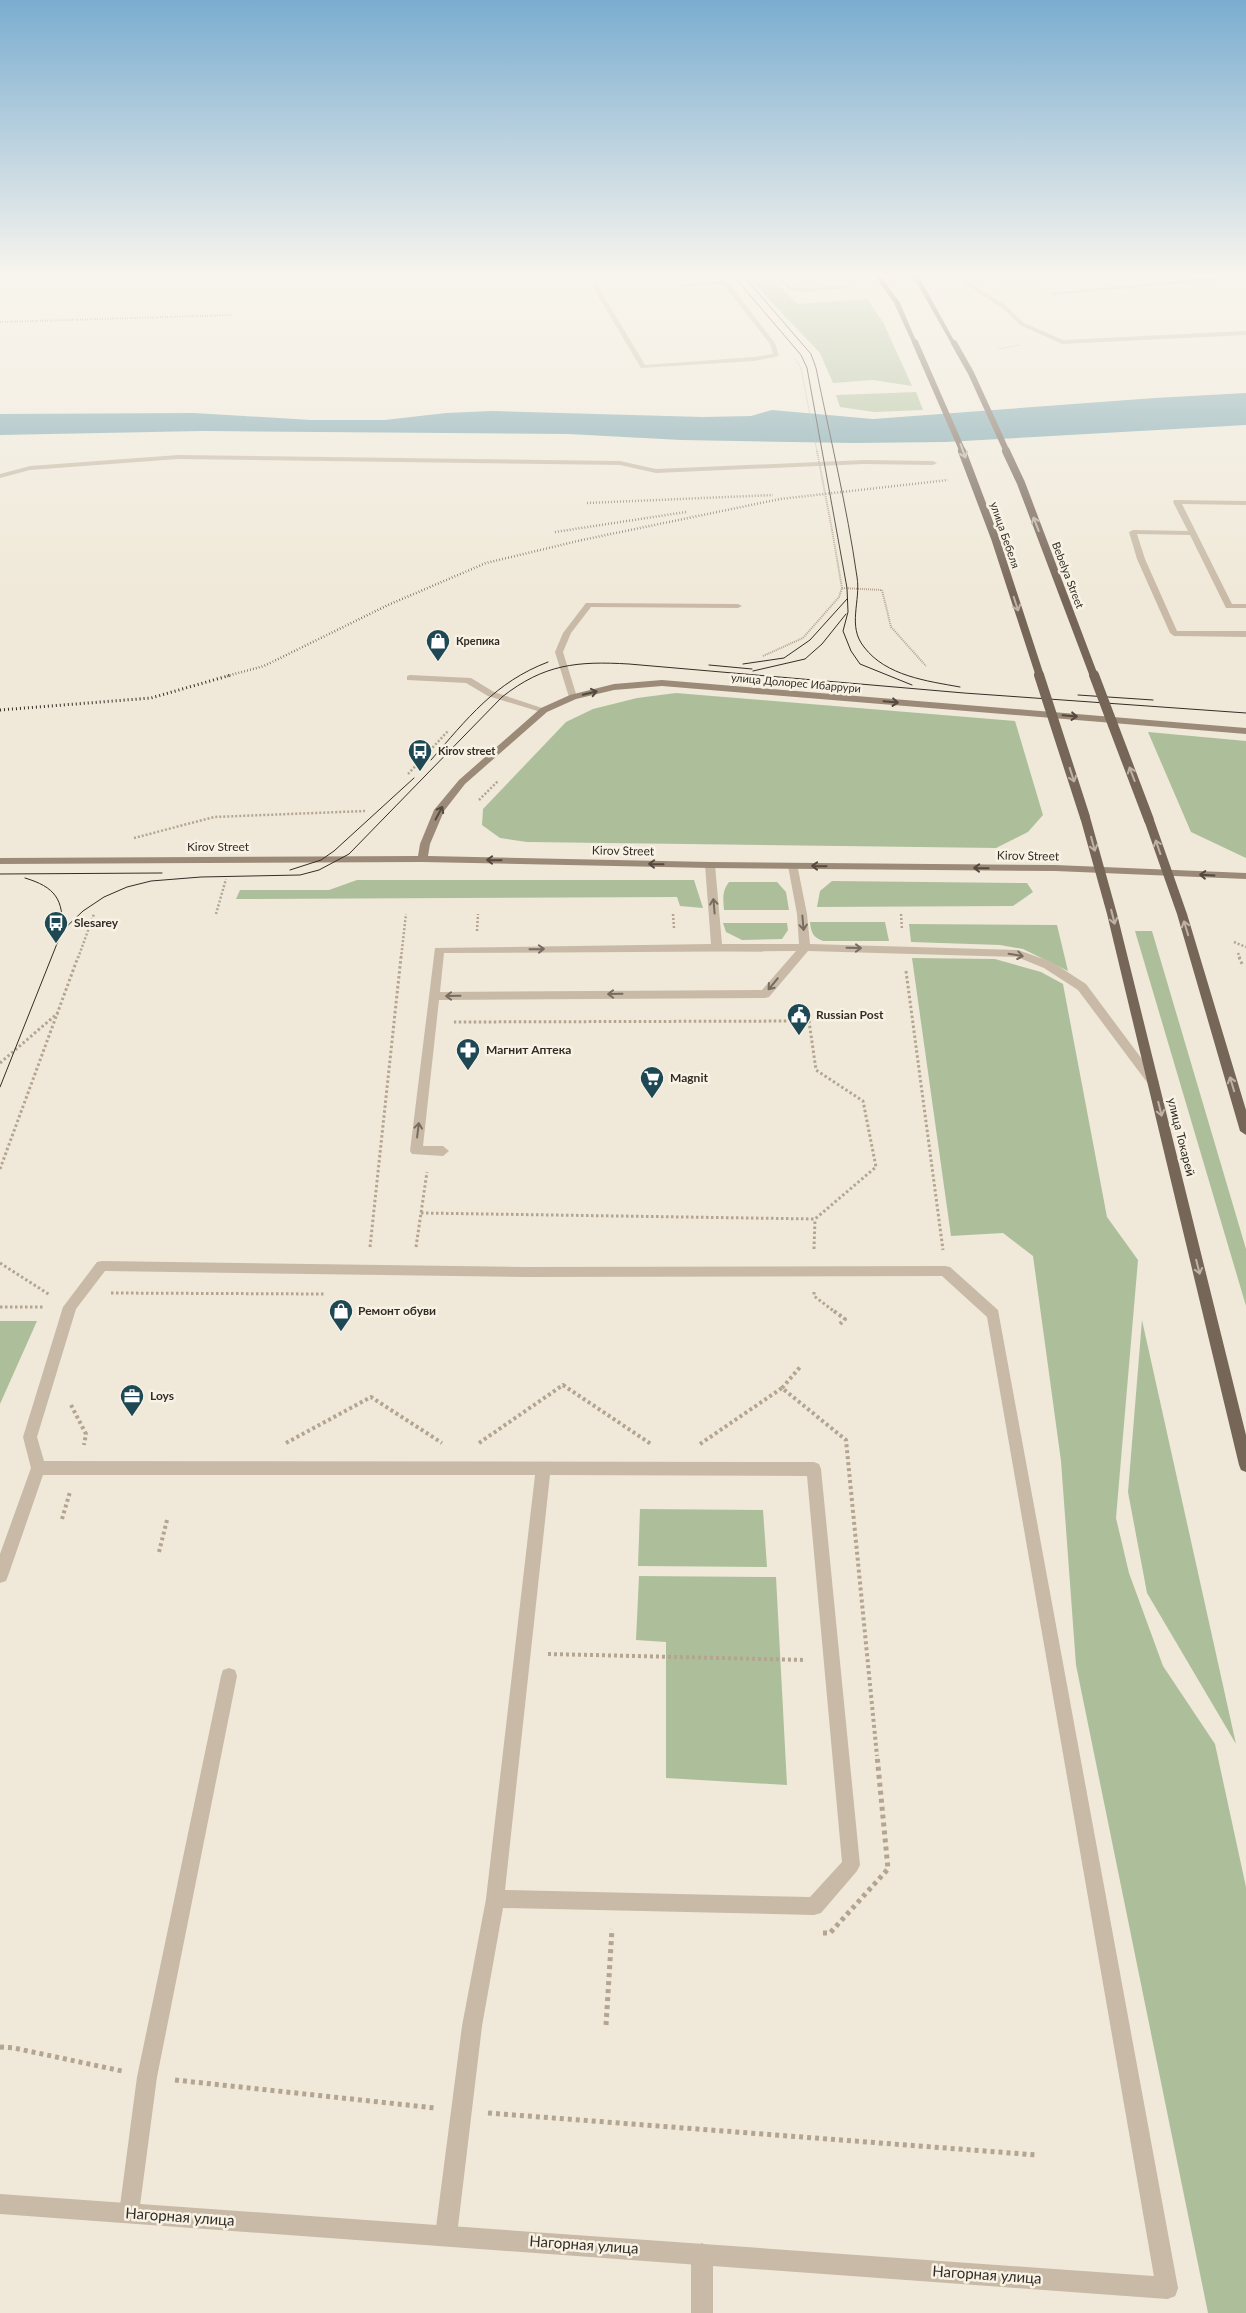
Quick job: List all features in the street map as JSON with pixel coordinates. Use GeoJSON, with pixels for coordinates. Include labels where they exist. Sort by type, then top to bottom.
{"type":"FeatureCollection","features":[{"type":"Feature","properties":{"kind":"main road","name":"улица Бебеля"},"geometry":{"type":"LineString","coordinates":[[933,381],[955,431],[995,538],[1085,817]]}},
{"type":"Feature","properties":{"kind":"main road","name":"Bebelya Street"},"geometry":{"type":"LineString","coordinates":[[975,381],[1020,483],[1149,820],[1167,873]]}},
{"type":"Feature","properties":{"kind":"main road","name":"улица Долорес Ибаррури"},"geometry":{"type":"LineString","coordinates":[[422,859],[425,844],[439,810],[462,782],[544,710],[573,697],[614,687],[662,683],[1246,731]]}},
{"type":"Feature","properties":{"kind":"main road","name":"улица Токарей"},"geometry":{"type":"LineString","coordinates":[[1085,817],[1153,1082],[1246,1465]]}},
{"type":"Feature","properties":{"kind":"main road","name":"Kirov Street"},"geometry":{"type":"LineString","coordinates":[[0,861],[100,859],[422,859],[1100,870],[1246,876]]}},
{"type":"Feature","properties":{"kind":"main road"},"geometry":{"type":"LineString","coordinates":[[1167,873],[1182,914],[1246,1131]]}},
{"type":"Feature","properties":{"kind":"street"},"geometry":{"type":"LineString","coordinates":[[0,476],[30,468],[178,457],[620,463],[656,471],[864,462],[933,463]]}},
{"type":"Feature","properties":{"kind":"street"},"geometry":{"type":"LineString","coordinates":[[1246,503],[1177,502],[1230,606],[1246,606]]}},
{"type":"Feature","properties":{"kind":"street"},"geometry":{"type":"LineString","coordinates":[[1192,533],[1133,532],[1141,559],[1174,633],[1246,634]]}},
{"type":"Feature","properties":{"kind":"street"},"geometry":{"type":"LineString","coordinates":[[573,697],[560,652],[567,633],[589,605],[738,606]]}},
{"type":"Feature","properties":{"kind":"street"},"geometry":{"type":"LineString","coordinates":[[410,678],[468,680],[491,694],[544,710]]}},
{"type":"Feature","properties":{"kind":"street"},"geometry":{"type":"LineString","coordinates":[[710,865],[718,947]]}},
{"type":"Feature","properties":{"kind":"street"},"geometry":{"type":"LineString","coordinates":[[434,996],[765,994],[805,947],[802,914],[793,866]]}},
{"type":"Feature","properties":{"kind":"street"},"geometry":{"type":"LineString","coordinates":[[443,1151],[416,1151],[439,950],[805,947],[1018,954],[1048,965],[1082,987],[1153,1082]]}},
{"type":"Feature","properties":{"kind":"street"},"geometry":{"type":"LineString","coordinates":[[0,1576],[38,1468],[30,1437],[70,1307],[102,1266],[413,1272],[812,1273],[946,1271]]}},
{"type":"Feature","properties":{"kind":"street","name":"Нагорная улица"},"geometry":{"type":"LineString","coordinates":[[0,2204],[1167,2288],[993,1314],[946,1271]]}},
{"type":"Feature","properties":{"kind":"street"},"geometry":{"type":"LineString","coordinates":[[38,1468],[814,1469],[851,1865],[814,1906],[495,1900]]}},
{"type":"Feature","properties":{"kind":"street"},"geometry":{"type":"LineString","coordinates":[[446,2235],[472,2026],[495,1900],[543,1468]]}},
{"type":"Feature","properties":{"kind":"street"},"geometry":{"type":"LineString","coordinates":[[129,2213],[147,2076],[230,1676]]}},
{"type":"Feature","properties":{"kind":"street"},"geometry":{"type":"LineString","coordinates":[[702,2254],[702,2313]]}},
{"type":"Feature","properties":{"kind":"path"},"geometry":{"type":"LineString","coordinates":[[763,656],[803,638],[839,597],[842,588],[803,381]]}},
{"type":"Feature","properties":{"kind":"path"},"geometry":{"type":"LineString","coordinates":[[842,588],[882,590],[891,627],[926,666]]}},
{"type":"Feature","properties":{"kind":"path"},"geometry":{"type":"LineString","coordinates":[[408,774],[448,731]]}},
{"type":"Feature","properties":{"kind":"path"},"geometry":{"type":"LineString","coordinates":[[479,800],[499,780]]}},
{"type":"Feature","properties":{"kind":"path"},"geometry":{"type":"LineString","coordinates":[[133,838],[214,817],[365,811]]}},
{"type":"Feature","properties":{"kind":"path"},"geometry":{"type":"LineString","coordinates":[[0,1170],[94,914]]}},
{"type":"Feature","properties":{"kind":"path"},"geometry":{"type":"LineString","coordinates":[[370,1249],[406,914]]}},
{"type":"Feature","properties":{"kind":"path"},"geometry":{"type":"LineString","coordinates":[[477,930],[478,914]]}},
{"type":"Feature","properties":{"kind":"path"},"geometry":{"type":"LineString","coordinates":[[673,914],[675,934]]}},
{"type":"Feature","properties":{"kind":"path"},"geometry":{"type":"LineString","coordinates":[[901,914],[903,949],[946,1271]]}},
{"type":"Feature","properties":{"kind":"path"},"geometry":{"type":"LineString","coordinates":[[1234,942],[1246,947]]}},
{"type":"Feature","properties":{"kind":"path"},"geometry":{"type":"LineString","coordinates":[[1238,953],[1242,964]]}},
{"type":"Feature","properties":{"kind":"path"},"geometry":{"type":"LineString","coordinates":[[0,1063],[59,1013]]}},
{"type":"Feature","properties":{"kind":"path"},"geometry":{"type":"LineString","coordinates":[[428,1165],[421,1213],[815,1219],[876,1167],[863,1100],[816,1070],[809,1021],[448,1022]]}},
{"type":"Feature","properties":{"kind":"path"},"geometry":{"type":"LineString","coordinates":[[0,1263],[70,1307]]}},
{"type":"Feature","properties":{"kind":"path"},"geometry":{"type":"LineString","coordinates":[[0,1307],[70,1307]]}},
{"type":"Feature","properties":{"kind":"path"},"geometry":{"type":"LineString","coordinates":[[692,1449],[782,1388],[801,1366]]}},
{"type":"Feature","properties":{"kind":"path"},"geometry":{"type":"LineString","coordinates":[[477,1444],[563,1385],[660,1449]]}},
{"type":"Feature","properties":{"kind":"path"},"geometry":{"type":"LineString","coordinates":[[782,1388],[846,1440],[888,1870],[830,1933],[820,1933]]}},
{"type":"Feature","properties":{"kind":"path"},"geometry":{"type":"LineString","coordinates":[[282,1444],[371,1397],[445,1445]]}},
{"type":"Feature","properties":{"kind":"path"},"geometry":{"type":"LineString","coordinates":[[71,1405],[86,1434]]}},
{"type":"Feature","properties":{"kind":"path"},"geometry":{"type":"LineString","coordinates":[[159,1552],[167,1520]]}},
{"type":"Feature","properties":{"kind":"path"},"geometry":{"type":"LineString","coordinates":[[522,1653],[832,1661]]}},
{"type":"Feature","properties":{"kind":"path"},"geometry":{"type":"LineString","coordinates":[[606,2025],[612,1923]]}},
{"type":"Feature","properties":{"kind":"path"},"geometry":{"type":"LineString","coordinates":[[0,2047],[14,2048],[147,2076],[462,2111],[1037,2154]]}},
{"type":"Feature","properties":{"kind":"green space"},"geometry":{"type":"Polygon","coordinates":[[[832,381],[860,381],[833,383],[832,381]]]}},
{"type":"Feature","properties":{"kind":"green space"},"geometry":{"type":"Polygon","coordinates":[[[879,381],[910,381],[912,386],[879,381]]]}},
{"type":"Feature","properties":{"kind":"green space"},"geometry":{"type":"Polygon","coordinates":[[[916,392],[923,410],[874,412],[840,407],[836,395],[916,392]]]}},
{"type":"Feature","properties":{"kind":"green space"},"geometry":{"type":"Polygon","coordinates":[[[676,693],[1015,721],[1043,815],[1028,832],[996,848],[527,842],[500,838],[482,825],[483,809],[566,722],[593,709],[637,698],[676,693]]]}},
{"type":"Feature","properties":{"kind":"green space"},"geometry":{"type":"Polygon","coordinates":[[[1148,732],[1246,741],[1246,858],[1191,832],[1148,732]]]}},
{"type":"Feature","properties":{"kind":"green space"},"geometry":{"type":"Polygon","coordinates":[[[357,880],[694,880],[703,908],[680,906],[677,897],[236,899],[240,890],[329,890],[357,880]]]}},
{"type":"Feature","properties":{"kind":"green space"},"geometry":{"type":"Polygon","coordinates":[[[832,881],[1027,883],[1033,892],[1013,906],[817,907],[820,891],[832,881]]]}},
{"type":"Feature","properties":{"kind":"green space"},"geometry":{"type":"Polygon","coordinates":[[[729,882],[777,882],[786,892],[789,910],[724,910],[724,892],[729,882]]]}},
{"type":"Feature","properties":{"kind":"green space"},"geometry":{"type":"Polygon","coordinates":[[[810,922],[885,922],[889,941],[823,941],[813,934],[810,922]]]}},
{"type":"Feature","properties":{"kind":"green space"},"geometry":{"type":"Polygon","coordinates":[[[723,923],[787,923],[788,930],[782,939],[742,940],[726,932],[723,923]]]}},
{"type":"Feature","properties":{"kind":"green space"},"geometry":{"type":"Polygon","coordinates":[[[909,924],[1057,925],[1068,971],[1023,949],[1000,945],[911,942],[909,924]]]}},
{"type":"Feature","properties":{"kind":"green space"},"geometry":{"type":"Polygon","coordinates":[[[1135,931],[1152,931],[1246,1249],[1246,1306],[1135,931]]]}},
{"type":"Feature","properties":{"kind":"green space"},"geometry":{"type":"Polygon","coordinates":[[[912,958],[995,959],[1041,972],[1063,984],[1107,1217],[1138,1260],[1116,1518],[1129,1573],[1163,1666],[1215,1744],[1246,1887],[1246,2313],[1208,2313],[1076,1665],[1061,1461],[1033,1256],[1003,1233],[951,1236],[912,958]]]}},
{"type":"Feature","properties":{"kind":"green space"},"geometry":{"type":"Polygon","coordinates":[[[1142,1320],[1236,1744],[1147,1593],[1128,1492],[1142,1320]]]}},
{"type":"Feature","properties":{"kind":"green space"},"geometry":{"type":"Polygon","coordinates":[[[0,1321],[37,1321],[0,1404],[0,1321]]]}},
{"type":"Feature","properties":{"kind":"green space"},"geometry":{"type":"Polygon","coordinates":[[[640,1509],[763,1510],[767,1567],[638,1566],[640,1509]]]}},
{"type":"Feature","properties":{"kind":"green space"},"geometry":{"type":"Polygon","coordinates":[[[639,1576],[776,1577],[787,1785],[666,1778],[666,1642],[636,1640],[639,1576]]]}},
{"type":"Feature","properties":{"kind":"water"},"geometry":{"type":"Polygon","coordinates":[[[1246,393],[1246,425],[945,442],[853,443],[681,440],[568,434],[203,431],[0,435],[0,414],[194,413],[311,420],[385,420],[446,413],[492,411],[703,417],[751,416],[772,410],[873,419],[1246,393]]]}},
{"type":"Feature","properties":{"kind":"tram line"},"geometry":{"type":"LineString","coordinates":[[809,381],[847,588],[848,612],[843,631],[851,651],[860,664],[912,685]]}},
{"type":"Feature","properties":{"kind":"tram line"},"geometry":{"type":"LineString","coordinates":[[819,381],[853,551],[858,586],[855,622],[859,639],[873,657],[895,671],[908,676],[960,687]]}},
{"type":"Feature","properties":{"kind":"tram line"},"geometry":{"type":"LineString","coordinates":[[743,664],[784,658],[810,640],[847,599]]}},
{"type":"Feature","properties":{"kind":"tram line"},"geometry":{"type":"LineString","coordinates":[[753,671],[805,659],[822,644],[846,614]]}},
{"type":"Feature","properties":{"kind":"tram line"},"geometry":{"type":"LineString","coordinates":[[431,760],[470,716],[497,691],[529,670],[548,662]]}},
{"type":"Feature","properties":{"kind":"tram line"},"geometry":{"type":"LineString","coordinates":[[62,931],[83,911],[104,897],[127,887],[151,881],[201,877],[300,875],[319,870],[349,854],[502,697],[517,686],[547,671],[577,664],[629,664],[964,693],[1246,713]]}},
{"type":"Feature","properties":{"kind":"tram line"},"geometry":{"type":"LineString","coordinates":[[709,665],[752,669]]}},
{"type":"Feature","properties":{"kind":"tram line"},"geometry":{"type":"LineString","coordinates":[[1078,695],[1153,700]]}},
{"type":"Feature","properties":{"kind":"tram line"},"geometry":{"type":"LineString","coordinates":[[290,870],[321,860],[334,851],[414,778]]}},
{"type":"Feature","properties":{"kind":"tram line"},"geometry":{"type":"LineString","coordinates":[[0,874],[162,873]]}},
{"type":"Feature","properties":{"kind":"tram line"},"geometry":{"type":"LineString","coordinates":[[25,878],[44,886],[56,896],[61,910],[62,931]]}},
{"type":"Feature","properties":{"kind":"tram line"},"geometry":{"type":"LineString","coordinates":[[0,1087],[62,931]]}},
{"type":"Feature","properties":{"kind":"railway"},"geometry":{"type":"LineString","coordinates":[[227,676],[264,666],[388,605],[486,563],[582,540],[780,499],[948,480]]}},
{"type":"Feature","properties":{"kind":"railway"},"geometry":{"type":"LineString","coordinates":[[587,503],[773,495]]}},
{"type":"Feature","properties":{"kind":"railway"},"geometry":{"type":"LineString","coordinates":[[555,532],[686,512]]}},
{"type":"Feature","properties":{"kind":"railway"},"geometry":{"type":"LineString","coordinates":[[0,710],[151,698],[231,675]]}},
{"type":"Feature","properties":{"kind":"place","name":"Крепика"},"geometry":{"type":"Point","coordinates":[438,662]}},
{"type":"Feature","properties":{"kind":"place","name":"Kirov street"},"geometry":{"type":"Point","coordinates":[420,772]}},
{"type":"Feature","properties":{"kind":"place","name":"Slesarey"},"geometry":{"type":"Point","coordinates":[56,944]}},
{"type":"Feature","properties":{"kind":"place","name":"Russian Post"},"geometry":{"type":"Point","coordinates":[799,1036]}},
{"type":"Feature","properties":{"kind":"place","name":"Магнит Аптека"},"geometry":{"type":"Point","coordinates":[468,1071]}},
{"type":"Feature","properties":{"kind":"place","name":"Magnit"},"geometry":{"type":"Point","coordinates":[652,1099]}},
{"type":"Feature","properties":{"kind":"place","name":"Ремонт обуви"},"geometry":{"type":"Point","coordinates":[341,1332]}},
{"type":"Feature","properties":{"kind":"place","name":"Loys"},"geometry":{"type":"Point","coordinates":[132,1417]}}]}
